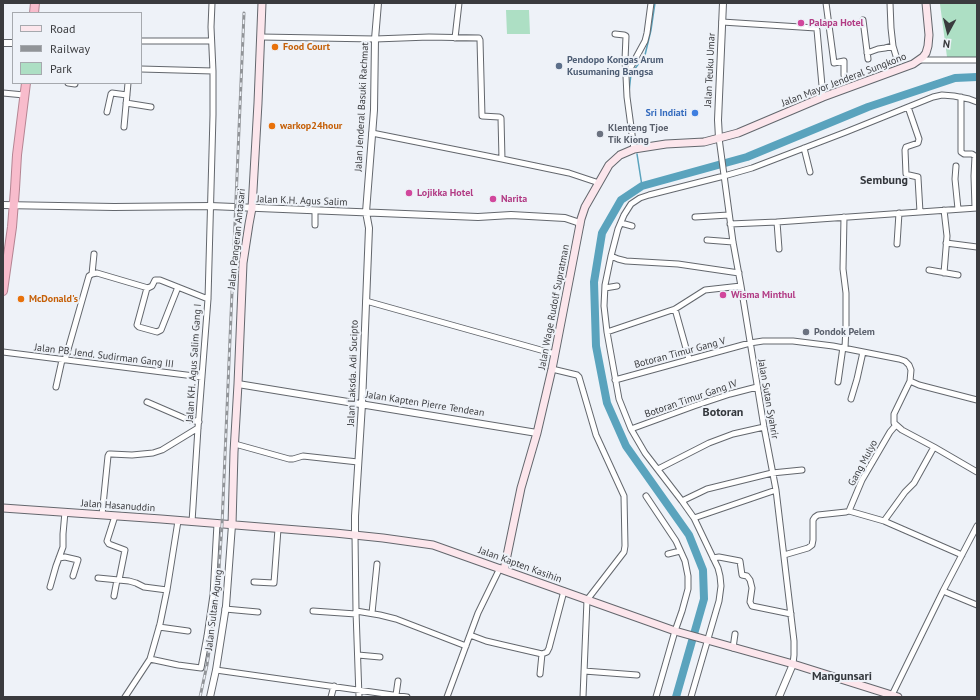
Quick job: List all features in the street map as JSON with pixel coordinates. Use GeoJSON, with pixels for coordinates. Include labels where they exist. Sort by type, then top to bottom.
{"type":"FeatureCollection","features":[{"type":"Feature","properties":{"kind":"highway"},"geometry":{"type":"LineString","coordinates":[[3,292],[12,227],[16,155],[26,84]]}},
{"type":"Feature","properties":{"kind":"main road","name":"Jalan Pangeran Antasari"},"geometry":{"type":"LineString","coordinates":[[232,525],[243,263],[252,208],[262,3]]}},
{"type":"Feature","properties":{"kind":"main road","name":"Jalan Mayor Jenderal Sungkono"},"geometry":{"type":"LineString","coordinates":[[719,138],[738,133],[823,97],[919,60],[926,53],[929,42],[926,3]]}},
{"type":"Feature","properties":{"kind":"main road","name":"Jalan Wage Rudolf Supratman"},"geometry":{"type":"LineString","coordinates":[[502,569],[522,482],[537,433],[552,369],[580,225],[583,213],[598,183],[609,165],[620,154],[634,149],[666,144],[704,142],[719,138]]}},
{"type":"Feature","properties":{"kind":"main road","name":"Jalan Hasanuddin"},"geometry":{"type":"LineString","coordinates":[[3,508],[232,525]]}},
{"type":"Feature","properties":{"kind":"main road","name":"Jalan Kapten Kasihin"},"geometry":{"type":"LineString","coordinates":[[232,525],[355,536],[433,545],[676,631],[793,664],[895,696]]}},
{"type":"Feature","properties":{"kind":"street","name":"Jalan KH. Agus Salim Gang I"},"geometry":{"type":"LineString","coordinates":[[192,522],[208,300],[213,115],[211,41],[212,3]]}},
{"type":"Feature","properties":{"kind":"street","name":"Jalan Jenderal Basuki Rachmat"},"geometry":{"type":"LineString","coordinates":[[366,212],[374,110],[375,39],[378,3]]}},
{"type":"Feature","properties":{"kind":"street"},"geometry":{"type":"LineString","coordinates":[[455,38],[459,3]]}},
{"type":"Feature","properties":{"kind":"street"},"geometry":{"type":"LineString","coordinates":[[626,76],[645,41],[651,3]]}},
{"type":"Feature","properties":{"kind":"street","name":"Jalan Teuku Umar"},"geometry":{"type":"LineString","coordinates":[[719,138],[718,120],[723,3]]}},
{"type":"Feature","properties":{"kind":"street"},"geometry":{"type":"LineString","coordinates":[[826,3],[834,63],[844,61],[844,75]]}},
{"type":"Feature","properties":{"kind":"street"},"geometry":{"type":"LineString","coordinates":[[890,3],[893,46],[896,56]]}},
{"type":"Feature","properties":{"kind":"street"},"geometry":{"type":"LineString","coordinates":[[863,20],[868,59]]}},
{"type":"Feature","properties":{"kind":"street"},"geometry":{"type":"LineString","coordinates":[[722,22],[816,28],[823,97]]}},
{"type":"Feature","properties":{"kind":"street"},"geometry":{"type":"LineString","coordinates":[[616,34],[626,36],[625,68],[627,97],[634,149]]}},
{"type":"Feature","properties":{"kind":"street"},"geometry":{"type":"LineString","coordinates":[[261,37],[375,39],[429,37],[480,39],[482,116],[501,118],[502,159]]}},
{"type":"Feature","properties":{"kind":"street"},"geometry":{"type":"LineString","coordinates":[[142,41],[211,41]]}},
{"type":"Feature","properties":{"kind":"street"},"geometry":{"type":"LineString","coordinates":[[867,53],[878,48],[893,46]]}},
{"type":"Feature","properties":{"kind":"street"},"geometry":{"type":"LineString","coordinates":[[919,60],[977,60]]}},
{"type":"Feature","properties":{"kind":"street"},"geometry":{"type":"LineString","coordinates":[[142,69],[213,71]]}},
{"type":"Feature","properties":{"kind":"street"},"geometry":{"type":"LineString","coordinates":[[124,127],[128,84]]}},
{"type":"Feature","properties":{"kind":"street"},"geometry":{"type":"LineString","coordinates":[[3,93],[24,96]]}},
{"type":"Feature","properties":{"kind":"street"},"geometry":{"type":"LineString","coordinates":[[107,112],[112,93],[127,95]]}},
{"type":"Feature","properties":{"kind":"street"},"geometry":{"type":"LineString","coordinates":[[691,697],[706,640],[719,601],[721,586],[718,568],[694,518],[645,453],[631,429],[619,399],[604,306],[605,288],[611,256],[621,223],[628,208],[640,198],[752,168],[937,96],[942,95],[961,97],[977,102]]}},
{"type":"Feature","properties":{"kind":"street"},"geometry":{"type":"LineString","coordinates":[[730,224],[976,208],[974,176],[975,156],[961,152],[961,97]]}},
{"type":"Feature","properties":{"kind":"street"},"geometry":{"type":"LineString","coordinates":[[126,103],[151,107]]}},
{"type":"Feature","properties":{"kind":"street"},"geometry":{"type":"LineString","coordinates":[[908,107],[919,140],[918,143],[906,147],[906,174],[918,177],[920,212]]}},
{"type":"Feature","properties":{"kind":"street"},"geometry":{"type":"LineString","coordinates":[[372,133],[569,173],[598,183]]}},
{"type":"Feature","properties":{"kind":"street","name":"Jalan Sutan Syahrir"},"geometry":{"type":"LineString","coordinates":[[719,138],[730,224],[753,366],[776,490],[794,641],[793,664]]}},
{"type":"Feature","properties":{"kind":"street"},"geometry":{"type":"LineString","coordinates":[[804,148],[810,172]]}},
{"type":"Feature","properties":{"kind":"street"},"geometry":{"type":"LineString","coordinates":[[956,166],[958,209]]}},
{"type":"Feature","properties":{"kind":"street","name":"Jalan K.H. Agus Salim"},"geometry":{"type":"LineString","coordinates":[[3,205],[114,207],[210,206],[478,217],[512,215],[565,218],[580,225]]}},
{"type":"Feature","properties":{"kind":"street"},"geometry":{"type":"LineString","coordinates":[[944,210],[946,233],[944,273]]}},
{"type":"Feature","properties":{"kind":"street"},"geometry":{"type":"LineString","coordinates":[[315,211],[315,225]]}},
{"type":"Feature","properties":{"kind":"street","name":"Jalan Laksda. Adi Sucipto"},"geometry":{"type":"LineString","coordinates":[[355,536],[369,228],[366,212]]}},
{"type":"Feature","properties":{"kind":"street"},"geometry":{"type":"LineString","coordinates":[[897,244],[899,213]]}},
{"type":"Feature","properties":{"kind":"street"},"geometry":{"type":"LineString","coordinates":[[695,217],[729,215]]}},
{"type":"Feature","properties":{"kind":"street"},"geometry":{"type":"LineString","coordinates":[[838,382],[846,326],[844,217]]}},
{"type":"Feature","properties":{"kind":"street"},"geometry":{"type":"LineString","coordinates":[[777,222],[779,249]]}},
{"type":"Feature","properties":{"kind":"street"},"geometry":{"type":"LineString","coordinates":[[621,223],[632,226]]}},
{"type":"Feature","properties":{"kind":"street"},"geometry":{"type":"LineString","coordinates":[[707,240],[733,242]]}},
{"type":"Feature","properties":{"kind":"street"},"geometry":{"type":"LineString","coordinates":[[946,243],[977,246]]}},
{"type":"Feature","properties":{"kind":"street"},"geometry":{"type":"LineString","coordinates":[[56,387],[89,276],[92,274],[94,254]]}},
{"type":"Feature","properties":{"kind":"street"},"geometry":{"type":"LineString","coordinates":[[611,256],[626,261],[678,264],[739,274]]}},
{"type":"Feature","properties":{"kind":"street"},"geometry":{"type":"LineString","coordinates":[[930,270],[958,276]]}},
{"type":"Feature","properties":{"kind":"street"},"geometry":{"type":"LineString","coordinates":[[92,274],[97,273],[147,288],[150,288],[155,280],[158,279],[208,300]]}},
{"type":"Feature","properties":{"kind":"street"},"geometry":{"type":"LineString","coordinates":[[605,288],[618,286]]}},
{"type":"Feature","properties":{"kind":"street"},"geometry":{"type":"LineString","coordinates":[[607,332],[675,309],[705,290],[741,286]]}},
{"type":"Feature","properties":{"kind":"street"},"geometry":{"type":"LineString","coordinates":[[147,288],[138,327],[157,332],[161,330],[178,287]]}},
{"type":"Feature","properties":{"kind":"street"},"geometry":{"type":"LineString","coordinates":[[366,301],[555,354]]}},
{"type":"Feature","properties":{"kind":"street"},"geometry":{"type":"LineString","coordinates":[[675,309],[689,359]]}},
{"type":"Feature","properties":{"kind":"street","name":"Botoran Timur Gang V"},"geometry":{"type":"LineString","coordinates":[[615,380],[750,343],[763,341],[794,341],[844,348],[905,362],[910,365],[910,381]]}},
{"type":"Feature","properties":{"kind":"street","name":"Jalan PB. Jend. Sudirman Gang III"},"geometry":{"type":"LineString","coordinates":[[3,352],[202,377]]}},
{"type":"Feature","properties":{"kind":"street"},"geometry":{"type":"LineString","coordinates":[[851,399],[863,352]]}},
{"type":"Feature","properties":{"kind":"street"},"geometry":{"type":"LineString","coordinates":[[552,369],[577,374],[579,377],[596,435],[624,496],[624,552],[621,560],[587,600],[583,697]]}},
{"type":"Feature","properties":{"kind":"street"},"geometry":{"type":"LineString","coordinates":[[977,400],[919,385],[910,381],[894,414],[895,424],[902,430],[977,472]]}},
{"type":"Feature","properties":{"kind":"street","name":"Jalan Kapten Pierre Tendean"},"geometry":{"type":"LineString","coordinates":[[238,384],[537,433]]}},
{"type":"Feature","properties":{"kind":"street","name":"Botoran Timur Gang IV"},"geometry":{"type":"LineString","coordinates":[[631,429],[730,394],[757,388]]}},
{"type":"Feature","properties":{"kind":"street"},"geometry":{"type":"LineString","coordinates":[[102,515],[109,454],[132,455],[153,453],[162,450],[198,425],[147,402]]}},
{"type":"Feature","properties":{"kind":"street","name":"Gang Mulyo"},"geometry":{"type":"LineString","coordinates":[[849,511],[862,480],[895,424]]}},
{"type":"Feature","properties":{"kind":"street"},"geometry":{"type":"LineString","coordinates":[[658,469],[710,443],[733,434],[764,427]]}},
{"type":"Feature","properties":{"kind":"street"},"geometry":{"type":"LineString","coordinates":[[235,444],[289,459],[303,456],[358,462]]}},
{"type":"Feature","properties":{"kind":"street"},"geometry":{"type":"LineString","coordinates":[[884,521],[905,492],[914,483],[934,447]]}},
{"type":"Feature","properties":{"kind":"street"},"geometry":{"type":"LineString","coordinates":[[682,501],[707,489],[772,473],[802,470]]}},
{"type":"Feature","properties":{"kind":"street"},"geometry":{"type":"LineString","coordinates":[[694,518],[776,490]]}},
{"type":"Feature","properties":{"kind":"street"},"geometry":{"type":"LineString","coordinates":[[646,496],[676,541],[688,576],[688,589],[656,697]]}},
{"type":"Feature","properties":{"kind":"street"},"geometry":{"type":"LineString","coordinates":[[784,555],[808,548],[812,544],[813,520],[815,517],[818,515],[849,511],[884,521],[962,555]]}},
{"type":"Feature","properties":{"kind":"street"},"geometry":{"type":"LineString","coordinates":[[50,587],[64,547],[63,534],[65,512]]}},
{"type":"Feature","properties":{"kind":"street"},"geometry":{"type":"LineString","coordinates":[[114,596],[125,550],[109,544],[107,541],[115,516]]}},
{"type":"Feature","properties":{"kind":"street"},"geometry":{"type":"LineString","coordinates":[[125,697],[150,659],[167,590],[178,521]]}},
{"type":"Feature","properties":{"kind":"street"},"geometry":{"type":"LineString","coordinates":[[150,659],[201,668],[212,595],[217,524]]}},
{"type":"Feature","properties":{"kind":"street","name":"Jalan Sultan Agung"},"geometry":{"type":"LineString","coordinates":[[210,697],[216,670],[225,609],[232,525]]}},
{"type":"Feature","properties":{"kind":"street"},"geometry":{"type":"LineString","coordinates":[[895,696],[943,591],[977,526]]}},
{"type":"Feature","properties":{"kind":"street"},"geometry":{"type":"LineString","coordinates":[[254,582],[274,583],[278,529]]}},
{"type":"Feature","properties":{"kind":"street"},"geometry":{"type":"LineString","coordinates":[[355,536],[359,697]]}},
{"type":"Feature","properties":{"kind":"street"},"geometry":{"type":"LineString","coordinates":[[668,554],[680,551]]}},
{"type":"Feature","properties":{"kind":"street"},"geometry":{"type":"LineString","coordinates":[[59,558],[64,557],[78,560],[73,576]]}},
{"type":"Feature","properties":{"kind":"street"},"geometry":{"type":"LineString","coordinates":[[713,558],[721,557],[740,561],[742,575],[747,576],[750,580],[752,588],[750,602],[752,606],[791,614]]}},
{"type":"Feature","properties":{"kind":"street"},"geometry":{"type":"LineString","coordinates":[[372,613],[377,564]]}},
{"type":"Feature","properties":{"kind":"street"},"geometry":{"type":"LineString","coordinates":[[447,697],[478,613],[502,569]]}},
{"type":"Feature","properties":{"kind":"street"},"geometry":{"type":"LineString","coordinates":[[98,578],[136,582],[144,587],[167,590]]}},
{"type":"Feature","properties":{"kind":"street"},"geometry":{"type":"LineString","coordinates":[[470,635],[486,641],[542,654],[547,652],[564,591]]}},
{"type":"Feature","properties":{"kind":"street"},"geometry":{"type":"LineString","coordinates":[[943,591],[977,605]]}},
{"type":"Feature","properties":{"kind":"street"},"geometry":{"type":"LineString","coordinates":[[225,609],[258,612]]}},
{"type":"Feature","properties":{"kind":"street"},"geometry":{"type":"LineString","coordinates":[[313,611],[372,613],[411,624],[466,646]]}},
{"type":"Feature","properties":{"kind":"street"},"geometry":{"type":"LineString","coordinates":[[159,627],[188,631]]}},
{"type":"Feature","properties":{"kind":"street"},"geometry":{"type":"LineString","coordinates":[[733,648],[735,634]]}},
{"type":"Feature","properties":{"kind":"street"},"geometry":{"type":"LineString","coordinates":[[540,674],[542,654]]}},
{"type":"Feature","properties":{"kind":"street"},"geometry":{"type":"LineString","coordinates":[[358,655],[380,657]]}},
{"type":"Feature","properties":{"kind":"street"},"geometry":{"type":"LineString","coordinates":[[779,697],[793,664]]}},
{"type":"Feature","properties":{"kind":"street"},"geometry":{"type":"LineString","coordinates":[[216,670],[407,697]]}},
{"type":"Feature","properties":{"kind":"street"},"geometry":{"type":"LineString","coordinates":[[584,671],[637,675]]}},
{"type":"Feature","properties":{"kind":"street"},"geometry":{"type":"LineString","coordinates":[[396,695],[398,681]]}},
{"type":"Feature","properties":{"kind":"street"},"geometry":{"type":"LineString","coordinates":[[331,697],[334,686]]}},
{"type":"Feature","properties":{"kind":"green space"},"geometry":{"type":"Polygon","coordinates":[[[940,4],[977,4],[977,57],[947,57],[940,4]]]}},
{"type":"Feature","properties":{"kind":"green space"},"geometry":{"type":"Polygon","coordinates":[[[506,10],[529,10],[530,34],[507,34],[506,10]]]}},
{"type":"Feature","properties":{"kind":"waterway"},"geometry":{"type":"LineString","coordinates":[[629,92],[631,74],[645,55],[655,3]]}},
{"type":"Feature","properties":{"kind":"waterway"},"geometry":{"type":"LineString","coordinates":[[676,697],[704,599],[703,570],[689,535],[626,446],[607,403],[596,346],[594,282],[602,233],[621,200],[642,186],[747,157],[868,107],[955,78],[977,77]]}},
{"type":"Feature","properties":{"kind":"waterway"},"geometry":{"type":"LineString","coordinates":[[637,154],[642,186]]}},
{"type":"Feature","properties":{"kind":"railway"},"geometry":{"type":"LineString","coordinates":[[200,697],[207,665],[217,598],[222,525],[244,13]]}},
{"type":"Feature","properties":{"kind":"place","name":"Palapa Hotel"},"geometry":{"type":"Point","coordinates":[801,23]}},
{"type":"Feature","properties":{"kind":"place","name":"Food Court"},"geometry":{"type":"Point","coordinates":[275,47]}},
{"type":"Feature","properties":{"kind":"place","name":"Pendopo Kongas Arum Kusumaning Bangsa"},"geometry":{"type":"Point","coordinates":[559,66]}},
{"type":"Feature","properties":{"kind":"place","name":"Sri Indiati"},"geometry":{"type":"Point","coordinates":[695,113]}},
{"type":"Feature","properties":{"kind":"place","name":"warkop24hour"},"geometry":{"type":"Point","coordinates":[272,126]}},
{"type":"Feature","properties":{"kind":"place","name":"Klenteng Tjoe Tik Kiong"},"geometry":{"type":"Point","coordinates":[600,134]}},
{"type":"Feature","properties":{"kind":"place","name":"Lojikka Hotel"},"geometry":{"type":"Point","coordinates":[409,193]}},
{"type":"Feature","properties":{"kind":"place","name":"Narita"},"geometry":{"type":"Point","coordinates":[493,199]}},
{"type":"Feature","properties":{"kind":"place","name":"Wisma Minthul"},"geometry":{"type":"Point","coordinates":[723,295]}},
{"type":"Feature","properties":{"kind":"place","name":"McDonald's"},"geometry":{"type":"Point","coordinates":[21,299]}},
{"type":"Feature","properties":{"kind":"place","name":"Pondok Pelem"},"geometry":{"type":"Point","coordinates":[806,332]}},
{"type":"Feature","properties":{"kind":"district","name":"Sembung"},"geometry":{"type":"Point","coordinates":[884,181]}},
{"type":"Feature","properties":{"kind":"district","name":"Botoran"},"geometry":{"type":"Point","coordinates":[723,413]}},
{"type":"Feature","properties":{"kind":"district","name":"Mangunsari"},"geometry":{"type":"Point","coordinates":[842,677]}}]}
